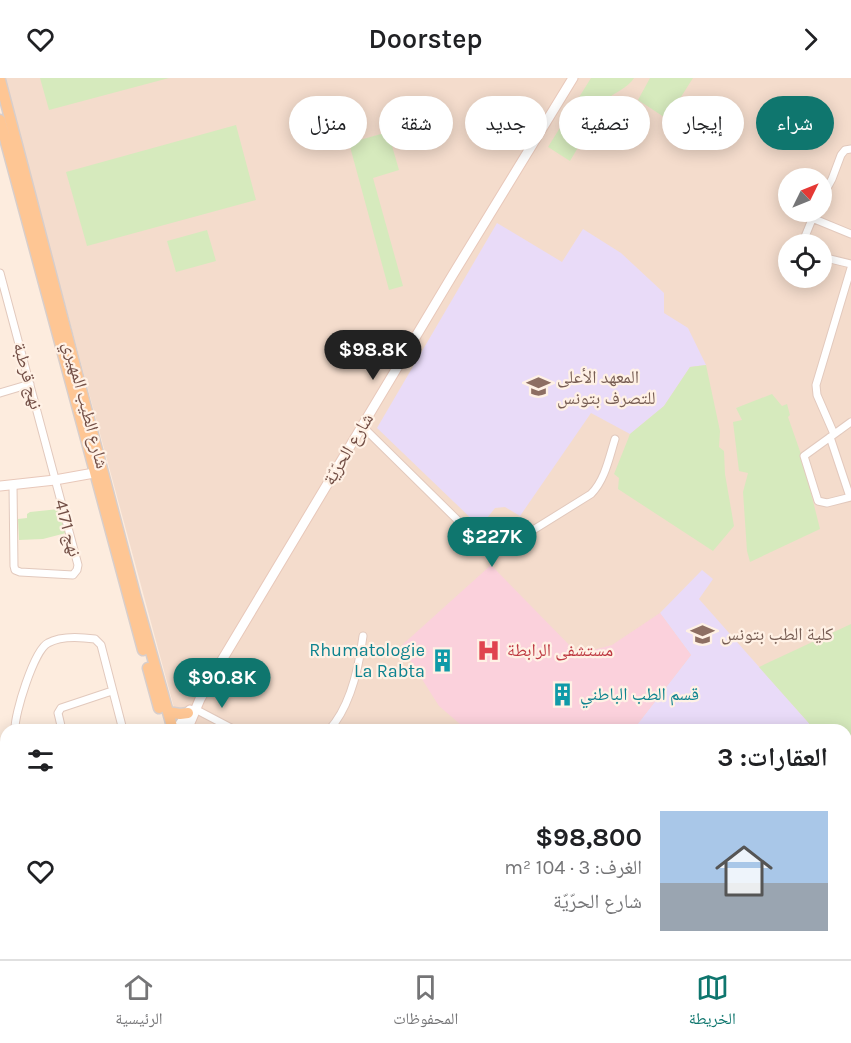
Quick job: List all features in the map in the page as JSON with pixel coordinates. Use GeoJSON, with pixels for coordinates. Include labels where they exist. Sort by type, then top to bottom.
{"type":"FeatureCollection","features":[{"type":"Feature","properties":{"kind":"main road","name":"شارع الطيب المهيري"},"geometry":{"type":"LineString","coordinates":[[0,80],[173,724]]}},
{"type":"Feature","properties":{"kind":"main road","name":"شارع الطيب المهيري"},"geometry":{"type":"LineString","coordinates":[[0,120],[129,604],[164,724]]}},
{"type":"Feature","properties":{"kind":"main road"},"geometry":{"type":"LineString","coordinates":[[168,712],[180,714],[192,712]]}},
{"type":"Feature","properties":{"kind":"street","name":"شارع الحرّيّة"},"geometry":{"type":"LineString","coordinates":[[181,724],[200,699],[573,78]]}},
{"type":"Feature","properties":{"kind":"street"},"geometry":{"type":"LineString","coordinates":[[832,179],[841,155],[845,150],[851,149]]}},
{"type":"Feature","properties":{"kind":"street"},"geometry":{"type":"LineString","coordinates":[[827,222],[851,234]]}},
{"type":"Feature","properties":{"kind":"street"},"geometry":{"type":"LineString","coordinates":[[832,260],[851,266],[816,385],[817,395],[832,436],[850,497],[820,503],[816,498],[804,456],[832,436],[851,422]]}},
{"type":"Feature","properties":{"kind":"street","name":"نهج قرطبة"},"geometry":{"type":"LineString","coordinates":[[0,273],[55,480]]}},
{"type":"Feature","properties":{"kind":"street"},"geometry":{"type":"LineString","coordinates":[[0,393],[30,384]]}},
{"type":"Feature","properties":{"kind":"street"},"geometry":{"type":"LineString","coordinates":[[362,426],[493,555],[591,494],[605,472],[615,439]]}},
{"type":"Feature","properties":{"kind":"street"},"geometry":{"type":"LineString","coordinates":[[0,486],[94,473]]}},
{"type":"Feature","properties":{"kind":"street","name":"نهج 4171"},"geometry":{"type":"LineString","coordinates":[[13,485],[14,568],[20,572],[70,576],[75,573],[78,565],[55,480]]}},
{"type":"Feature","properties":{"kind":"street"},"geometry":{"type":"LineString","coordinates":[[335,724],[361,657],[363,636]]}},
{"type":"Feature","properties":{"kind":"street"},"geometry":{"type":"LineString","coordinates":[[16,724],[17,709],[40,651],[48,643],[68,638],[90,638],[98,642],[102,649],[121,724]]}},
{"type":"Feature","properties":{"kind":"street"},"geometry":{"type":"LineString","coordinates":[[61,724],[58,713],[61,708],[112,691]]}},
{"type":"Feature","properties":{"kind":"street","name":"شارع الحرّيّة"},"geometry":{"type":"LineString","coordinates":[[189,724],[192,712]]}},
{"type":"Feature","properties":{"kind":"street"},"geometry":{"type":"LineString","coordinates":[[192,712],[221,724]]}},
{"type":"Feature","properties":{"kind":"shaded area"},"geometry":{"type":"Polygon","coordinates":[[[4,78],[851,78],[851,724],[178,724],[4,78]]]}},
{"type":"Feature","properties":{"kind":"shaded area","name":"المعهد الأعلى للتصرف بتونس"},"geometry":{"type":"Polygon","coordinates":[[[497,223],[562,262],[583,229],[621,253],[664,293],[664,313],[688,328],[706,365],[690,367],[664,406],[630,434],[591,413],[520,516],[505,507],[495,508],[480,527],[377,428],[497,223]]]}},
{"type":"Feature","properties":{"kind":"shaded area","name":"مستشفى الرابطة"},"geometry":{"type":"Polygon","coordinates":[[[491,565],[578,654],[612,645],[660,613],[691,655],[638,724],[460,724],[439,706],[401,646],[491,565]]]}},
{"type":"Feature","properties":{"kind":"shaded area","name":"كلية الطب بتونس"},"geometry":{"type":"Polygon","coordinates":[[[702,570],[713,579],[699,599],[810,724],[638,724],[691,655],[660,613],[702,570]]]}},
{"type":"Feature","properties":{"kind":"green space"},"geometry":{"type":"Polygon","coordinates":[[[40,78],[169,78],[49,110],[40,78]]]}},
{"type":"Feature","properties":{"kind":"green space"},"geometry":{"type":"Polygon","coordinates":[[[591,78],[634,78],[612,96],[580,96],[591,78]]]}},
{"type":"Feature","properties":{"kind":"green space"},"geometry":{"type":"Polygon","coordinates":[[[650,78],[693,78],[682,96],[662,96],[662,116],[650,108],[650,96],[640,96],[650,78]]]}},
{"type":"Feature","properties":{"kind":"green space"},"geometry":{"type":"Polygon","coordinates":[[[236,125],[256,200],[87,246],[66,172],[236,125]]]}},
{"type":"Feature","properties":{"kind":"green space"},"geometry":{"type":"Polygon","coordinates":[[[559,129],[559,150],[576,150],[570,161],[548,147],[559,129]]]}},
{"type":"Feature","properties":{"kind":"green space"},"geometry":{"type":"Polygon","coordinates":[[[379,135],[379,150],[393,150],[399,170],[373,178],[403,286],[389,290],[351,150],[367,150],[367,138],[379,135]]]}},
{"type":"Feature","properties":{"kind":"green space"},"geometry":{"type":"Polygon","coordinates":[[[207,230],[216,261],[176,272],[167,241],[207,230]]]}},
{"type":"Feature","properties":{"kind":"green space"},"geometry":{"type":"Polygon","coordinates":[[[706,365],[720,431],[719,447],[724,451],[725,474],[734,526],[713,551],[618,489],[619,478],[614,474],[630,434],[664,406],[690,367],[706,365]]]}},
{"type":"Feature","properties":{"kind":"green space"},"geometry":{"type":"Polygon","coordinates":[[[772,394],[782,406],[787,404],[790,415],[788,417],[802,457],[820,529],[750,562],[747,551],[743,492],[748,473],[739,471],[733,422],[742,420],[736,408],[772,394]]]}},
{"type":"Feature","properties":{"kind":"green space"},"geometry":{"type":"Polygon","coordinates":[[[59,509],[66,533],[43,539],[19,540],[18,519],[27,518],[30,512],[59,509]]]}},
{"type":"Feature","properties":{"kind":"green space"},"geometry":{"type":"Polygon","coordinates":[[[851,624],[851,724],[810,724],[759,667],[851,624]]]}},
{"type":"Feature","properties":{"kind":"place","name":"المعهد الأعلى للتصرف بتونس"},"geometry":{"type":"Point","coordinates":[539,387]}},
{"type":"Feature","properties":{"kind":"place","name":"كلية الطب بتونس"},"geometry":{"type":"Point","coordinates":[703,634]}},
{"type":"Feature","properties":{"kind":"place","name":"مستشفى الرابطة"},"geometry":{"type":"Point","coordinates":[489,650]}},
{"type":"Feature","properties":{"kind":"place","name":"Rhumatologie La Rabta"},"geometry":{"type":"Point","coordinates":[443,660]}},
{"type":"Feature","properties":{"kind":"place","name":"قسم الطب الباطني"},"geometry":{"type":"Point","coordinates":[562,694]}}]}
